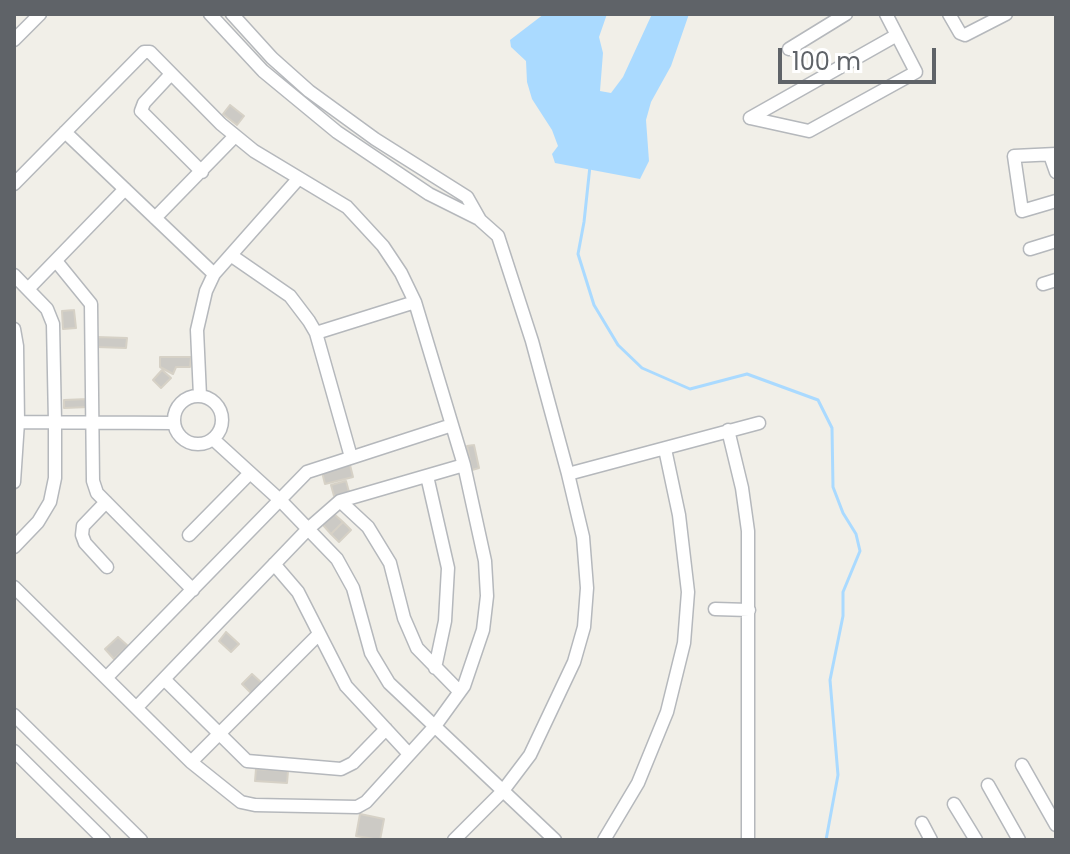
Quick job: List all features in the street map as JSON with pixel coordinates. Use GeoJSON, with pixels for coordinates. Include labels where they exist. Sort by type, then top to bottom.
{"type":"FeatureCollection","features":[{"type":"Feature","properties":{"kind":"street"},"geometry":{"type":"LineString","coordinates":[[14,40],[40,14]]}},
{"type":"Feature","properties":{"kind":"street"},"geometry":{"type":"LineString","coordinates":[[210,14],[263,71],[337,132],[429,194],[480,220],[498,236],[532,341],[583,537],[587,588],[584,627],[574,662],[530,755],[502,792],[454,840]]}},
{"type":"Feature","properties":{"kind":"street"},"geometry":{"type":"LineString","coordinates":[[232,14],[272,58],[309,91],[385,146],[467,197],[480,220]]}},
{"type":"Feature","properties":{"kind":"street"},"geometry":{"type":"LineString","coordinates":[[789,49],[846,14]]}},
{"type":"Feature","properties":{"kind":"street"},"geometry":{"type":"LineString","coordinates":[[886,14],[897,35],[916,72],[809,131],[750,118],[897,35]]}},
{"type":"Feature","properties":{"kind":"street"},"geometry":{"type":"LineString","coordinates":[[949,14],[960,33],[965,35],[1006,14]]}},
{"type":"Feature","properties":{"kind":"street"},"geometry":{"type":"LineString","coordinates":[[14,184],[144,52],[150,52],[235,136],[361,219],[401,273],[415,302],[464,465],[485,561],[487,596],[483,630],[459,691],[435,726],[366,802],[357,807],[241,802],[191,762],[14,587]]}},
{"type":"Feature","properties":{"kind":"street"},"geometry":{"type":"LineString","coordinates":[[171,74],[144,103],[141,111],[202,172]]}},
{"type":"Feature","properties":{"kind":"street"},"geometry":{"type":"LineString","coordinates":[[65,132],[214,274]]}},
{"type":"Feature","properties":{"kind":"street"},"geometry":{"type":"LineString","coordinates":[[155,218],[235,136]]}},
{"type":"Feature","properties":{"kind":"street"},"geometry":{"type":"LineString","coordinates":[[1056,172],[1053,155],[1014,156],[1022,211],[1056,201]]}},
{"type":"Feature","properties":{"kind":"street"},"geometry":{"type":"LineString","coordinates":[[200,396],[197,330],[200,311],[214,274],[299,178]]}},
{"type":"Feature","properties":{"kind":"street"},"geometry":{"type":"LineString","coordinates":[[28,289],[125,189]]}},
{"type":"Feature","properties":{"kind":"street"},"geometry":{"type":"LineString","coordinates":[[1030,249],[1056,241]]}},
{"type":"Feature","properties":{"kind":"street"},"geometry":{"type":"LineString","coordinates":[[232,256],[290,296],[316,333],[351,457]]}},
{"type":"Feature","properties":{"kind":"street"},"geometry":{"type":"LineString","coordinates":[[56,261],[91,304],[93,481],[97,493],[193,590]]}},
{"type":"Feature","properties":{"kind":"street"},"geometry":{"type":"LineString","coordinates":[[14,275],[47,309],[53,324],[55,422],[55,478],[50,502],[38,522],[14,547]]}},
{"type":"Feature","properties":{"kind":"street"},"geometry":{"type":"LineString","coordinates":[[316,333],[415,302]]}},
{"type":"Feature","properties":{"kind":"street"},"geometry":{"type":"LineString","coordinates":[[14,329],[17,346],[14,482]]}},
{"type":"Feature","properties":{"kind":"street"},"geometry":{"type":"LineString","coordinates":[[200,396],[208,398],[220,409],[221,425],[213,439],[200,444],[180,435],[174,423],[181,403],[200,396]]}},
{"type":"Feature","properties":{"kind":"street"},"geometry":{"type":"LineString","coordinates":[[16,422],[174,423]]}},
{"type":"Feature","properties":{"kind":"street"},"geometry":{"type":"LineString","coordinates":[[568,474],[759,423]]}},
{"type":"Feature","properties":{"kind":"street"},"geometry":{"type":"LineString","coordinates":[[107,677],[314,468],[452,425]]}},
{"type":"Feature","properties":{"kind":"street"},"geometry":{"type":"LineString","coordinates":[[728,430],[742,488],[748,531],[748,840]]}},
{"type":"Feature","properties":{"kind":"street"},"geometry":{"type":"LineString","coordinates":[[213,439],[281,501],[337,559],[348,578],[371,653],[389,683],[555,840]]}},
{"type":"Feature","properties":{"kind":"street"},"geometry":{"type":"LineString","coordinates":[[608,838],[638,783],[667,712],[684,643],[688,592],[679,515],[665,449]]}},
{"type":"Feature","properties":{"kind":"street"},"geometry":{"type":"LineString","coordinates":[[137,707],[308,529],[340,501],[464,465]]}},
{"type":"Feature","properties":{"kind":"street"},"geometry":{"type":"LineString","coordinates":[[189,535],[250,473]]}},
{"type":"Feature","properties":{"kind":"street"},"geometry":{"type":"LineString","coordinates":[[427,476],[448,568],[445,621],[435,668]]}},
{"type":"Feature","properties":{"kind":"street"},"geometry":{"type":"LineString","coordinates":[[340,501],[377,539],[390,563],[404,618],[417,648],[459,691]]}},
{"type":"Feature","properties":{"kind":"street"},"geometry":{"type":"LineString","coordinates":[[106,502],[83,526],[82,535],[85,543],[107,567]]}},
{"type":"Feature","properties":{"kind":"street"},"geometry":{"type":"LineString","coordinates":[[274,564],[298,592],[346,686],[409,754]]}},
{"type":"Feature","properties":{"kind":"street"},"geometry":{"type":"LineString","coordinates":[[715,609],[749,610]]}},
{"type":"Feature","properties":{"kind":"street"},"geometry":{"type":"LineString","coordinates":[[191,762],[318,635]]}},
{"type":"Feature","properties":{"kind":"street"},"geometry":{"type":"LineString","coordinates":[[164,679],[247,761],[341,769],[353,763],[386,729]]}},
{"type":"Feature","properties":{"kind":"street"},"geometry":{"type":"LineString","coordinates":[[14,715],[141,840]]}},
{"type":"Feature","properties":{"kind":"street"},"geometry":{"type":"LineString","coordinates":[[14,751],[104,840]]}},
{"type":"Feature","properties":{"kind":"street"},"geometry":{"type":"LineString","coordinates":[[1022,765],[1056,825]]}},
{"type":"Feature","properties":{"kind":"street"},"geometry":{"type":"LineString","coordinates":[[988,785],[1019,840]]}},
{"type":"Feature","properties":{"kind":"street"},"geometry":{"type":"LineString","coordinates":[[954,804],[976,840]]}},
{"type":"Feature","properties":{"kind":"street"},"geometry":{"type":"LineString","coordinates":[[922,823],[931,840]]}},
{"type":"Feature","properties":{"kind":"water"},"geometry":{"type":"Polygon","coordinates":[[[544,14],[607,14],[599,37],[603,53],[600,91],[611,93],[623,77],[652,14],[689,14],[671,66],[651,102],[646,120],[649,161],[640,179],[555,163],[552,154],[558,146],[552,130],[532,99],[526,61],[511,47],[510,40],[544,14]]]}},
{"type":"Feature","properties":{"kind":"building"},"geometry":{"type":"Polygon","coordinates":[[[230,105],[244,116],[237,125],[223,114],[230,105]]]}},
{"type":"Feature","properties":{"kind":"building"},"geometry":{"type":"Polygon","coordinates":[[[74,310],[76,328],[63,329],[62,311],[74,310]]]}},
{"type":"Feature","properties":{"kind":"building"},"geometry":{"type":"Polygon","coordinates":[[[97,337],[127,338],[126,348],[97,347],[97,337]]]}},
{"type":"Feature","properties":{"kind":"building"},"geometry":{"type":"Polygon","coordinates":[[[160,357],[191,357],[190,367],[176,367],[173,374],[160,367],[160,357]]]}},
{"type":"Feature","properties":{"kind":"building"},"geometry":{"type":"Polygon","coordinates":[[[162,370],[171,378],[161,388],[153,380],[162,370]]]}},
{"type":"Feature","properties":{"kind":"building"},"geometry":{"type":"Polygon","coordinates":[[[88,399],[89,407],[64,408],[64,400],[88,399]]]}},
{"type":"Feature","properties":{"kind":"building"},"geometry":{"type":"Polygon","coordinates":[[[474,445],[479,468],[472,470],[467,446],[474,445]]]}},
{"type":"Feature","properties":{"kind":"building"},"geometry":{"type":"Polygon","coordinates":[[[350,465],[353,477],[325,484],[322,472],[350,465]]]}},
{"type":"Feature","properties":{"kind":"building"},"geometry":{"type":"Polygon","coordinates":[[[346,481],[349,492],[334,496],[331,485],[346,481]]]}},
{"type":"Feature","properties":{"kind":"building"},"geometry":{"type":"Polygon","coordinates":[[[334,514],[343,522],[331,534],[323,525],[334,514]]]}},
{"type":"Feature","properties":{"kind":"building"},"geometry":{"type":"Polygon","coordinates":[[[343,522],[351,530],[339,542],[331,534],[343,522]]]}},
{"type":"Feature","properties":{"kind":"building"},"geometry":{"type":"Polygon","coordinates":[[[226,632],[239,644],[231,652],[219,641],[226,632]]]}},
{"type":"Feature","properties":{"kind":"building"},"geometry":{"type":"Polygon","coordinates":[[[118,637],[128,646],[114,659],[105,649],[118,637]]]}},
{"type":"Feature","properties":{"kind":"building"},"geometry":{"type":"Polygon","coordinates":[[[252,674],[263,684],[252,694],[242,684],[252,674]]]}},
{"type":"Feature","properties":{"kind":"building"},"geometry":{"type":"Polygon","coordinates":[[[256,769],[288,771],[287,783],[255,781],[256,769]]]}},
{"type":"Feature","properties":{"kind":"building"},"geometry":{"type":"Polygon","coordinates":[[[360,814],[384,819],[380,840],[356,836],[360,814]]]}},
{"type":"Feature","properties":{"kind":"waterway"},"geometry":{"type":"LineString","coordinates":[[590,166],[578,254],[594,305],[618,345],[642,368],[690,389],[747,374],[818,400],[832,428],[833,487],[843,513],[856,534],[860,551],[843,592],[843,616],[830,680],[838,775],[826,840]]}}]}
